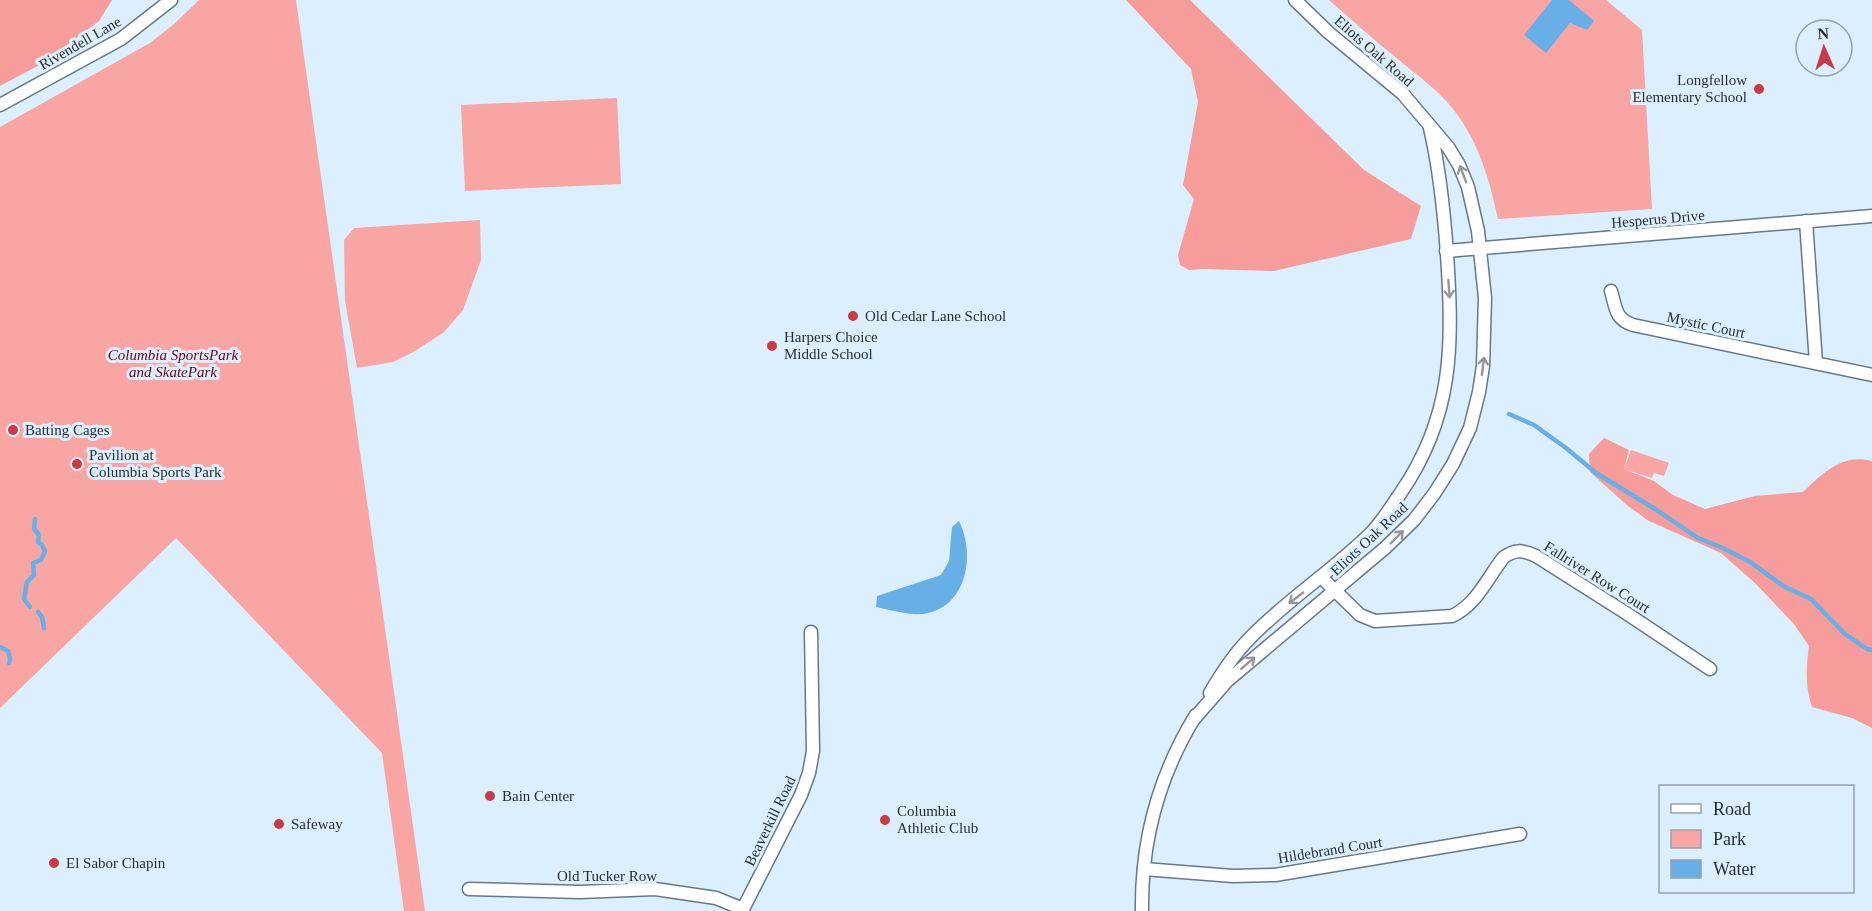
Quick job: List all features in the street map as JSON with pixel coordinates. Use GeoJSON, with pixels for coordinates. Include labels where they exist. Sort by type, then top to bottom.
{"type":"FeatureCollection","features":[{"type":"Feature","properties":{"kind":"street","name":"Rivendell Lane"},"geometry":{"type":"LineString","coordinates":[[0,105],[121,39],[171,0]]}},
{"type":"Feature","properties":{"kind":"street","name":"Eliots Oak Road"},"geometry":{"type":"LineString","coordinates":[[1193,720],[1227,681],[1385,548],[1414,520],[1453,464],[1470,429],[1479,392],[1485,340],[1485,298],[1480,248],[1471,199],[1459,165],[1448,147],[1403,94],[1328,32],[1295,0]]}},
{"type":"Feature","properties":{"kind":"street","name":"Eliots Oak Road"},"geometry":{"type":"LineString","coordinates":[[1142,911],[1143,869],[1148,835],[1160,789],[1181,740],[1220,676],[1248,640],[1371,532],[1409,481],[1426,452],[1438,416],[1449,361],[1451,336],[1437,160],[1430,127]]}},
{"type":"Feature","properties":{"kind":"street","name":"Hesperus Drive"},"geometry":{"type":"LineString","coordinates":[[1446,251],[1872,216]]}},
{"type":"Feature","properties":{"kind":"street"},"geometry":{"type":"LineString","coordinates":[[1806,221],[1816,363]]}},
{"type":"Feature","properties":{"kind":"street","name":"Mystic Court"},"geometry":{"type":"LineString","coordinates":[[1611,291],[1618,315],[1623,322],[1872,375]]}},
{"type":"Feature","properties":{"kind":"street","name":"Fallriver Row Court"},"geometry":{"type":"LineString","coordinates":[[1322,577],[1360,615],[1375,621],[1452,616],[1470,605],[1503,558],[1510,552],[1526,552],[1626,613],[1710,669]]}},
{"type":"Feature","properties":{"kind":"street","name":"Beaverkill Road"},"geometry":{"type":"LineString","coordinates":[[743,910],[801,795],[809,773],[813,751],[811,632]]}},
{"type":"Feature","properties":{"kind":"street","name":"Hildebrand Court"},"geometry":{"type":"LineString","coordinates":[[1143,869],[1233,876],[1275,875],[1520,834]]}},
{"type":"Feature","properties":{"kind":"street","name":"Old Tucker Row"},"geometry":{"type":"LineString","coordinates":[[469,889],[580,892],[655,889],[716,898],[743,910]]}},
{"type":"Feature","properties":{"kind":"green space","name":"Columbia SportsPark and SkatePark"},"geometry":{"type":"Polygon","coordinates":[[[199,0],[296,0],[425,911],[404,911],[382,753],[176,538],[0,708],[0,127],[150,43],[199,0]]]}},
{"type":"Feature","properties":{"kind":"green space"},"geometry":{"type":"Polygon","coordinates":[[[1329,0],[1606,0],[1642,30],[1652,209],[1498,219],[1482,161],[1462,121],[1453,109],[1434,89],[1329,0]]]}},
{"type":"Feature","properties":{"kind":"green space"},"geometry":{"type":"Polygon","coordinates":[[[617,98],[621,184],[465,191],[461,105],[617,98]]]}},
{"type":"Feature","properties":{"kind":"green space"},"geometry":{"type":"Polygon","coordinates":[[[480,220],[481,260],[463,310],[444,332],[415,351],[393,362],[357,368],[345,301],[344,240],[354,228],[480,220]]]}},
{"type":"Feature","properties":{"kind":"green space"},"geometry":{"type":"Polygon","coordinates":[[[1631,450],[1669,463],[1664,476],[1654,473],[1652,478],[1624,469],[1631,450]]]}},
{"type":"Feature","properties":{"kind":"shaded area"},"geometry":{"type":"Polygon","coordinates":[[[0,0],[112,0],[99,21],[45,62],[0,86],[0,0]]]}},
{"type":"Feature","properties":{"kind":"shaded area"},"geometry":{"type":"Polygon","coordinates":[[[1126,0],[1190,0],[1364,170],[1421,206],[1411,239],[1274,271],[1189,270],[1180,265],[1178,255],[1194,199],[1183,185],[1198,102],[1191,69],[1126,0]]]}},
{"type":"Feature","properties":{"kind":"shaded area"},"geometry":{"type":"Polygon","coordinates":[[[1604,438],[1629,450],[1624,469],[1654,481],[1673,495],[1705,509],[1755,496],[1803,492],[1826,472],[1842,462],[1861,459],[1872,461],[1872,728],[1852,718],[1812,707],[1807,677],[1809,646],[1794,624],[1755,583],[1721,553],[1649,521],[1628,506],[1590,472],[1589,454],[1604,438]]]}},
{"type":"Feature","properties":{"kind":"water"},"geometry":{"type":"Polygon","coordinates":[[[1552,0],[1569,0],[1594,21],[1587,30],[1570,23],[1546,53],[1524,35],[1552,0]]]}},
{"type":"Feature","properties":{"kind":"water"},"geometry":{"type":"Polygon","coordinates":[[[959,521],[967,549],[967,564],[958,591],[949,602],[937,610],[922,614],[876,607],[877,596],[941,575],[949,561],[952,527],[959,521]]]}},
{"type":"Feature","properties":{"kind":"waterway"},"geometry":{"type":"LineString","coordinates":[[1509,414],[1534,425],[1596,473],[1698,538],[1750,562],[1785,587],[1811,599],[1845,634],[1872,650]]}},
{"type":"Feature","properties":{"kind":"waterway"},"geometry":{"type":"LineString","coordinates":[[30,607],[24,599],[27,582],[34,575],[33,563],[41,560],[45,551],[38,542],[39,535],[34,529],[35,519]]}},
{"type":"Feature","properties":{"kind":"waterway"},"geometry":{"type":"LineString","coordinates":[[38,612],[42,617],[44,628]]}},
{"type":"Feature","properties":{"kind":"waterway"},"geometry":{"type":"LineString","coordinates":[[0,647],[8,651],[9,663]]}},
{"type":"Feature","properties":{"kind":"place","name":"Longfellow Elementary School"},"geometry":{"type":"Point","coordinates":[1759,89]}},
{"type":"Feature","properties":{"kind":"place","name":"Old Cedar Lane School"},"geometry":{"type":"Point","coordinates":[853,316]}},
{"type":"Feature","properties":{"kind":"place","name":"Harpers Choice Middle School"},"geometry":{"type":"Point","coordinates":[772,346]}},
{"type":"Feature","properties":{"kind":"place","name":"Batting Cages"},"geometry":{"type":"Point","coordinates":[13,430]}},
{"type":"Feature","properties":{"kind":"place","name":"Pavilion at Columbia Sports Park"},"geometry":{"type":"Point","coordinates":[77,464]}},
{"type":"Feature","properties":{"kind":"place","name":"Bain Center"},"geometry":{"type":"Point","coordinates":[490,796]}},
{"type":"Feature","properties":{"kind":"place","name":"Columbia Athletic Club"},"geometry":{"type":"Point","coordinates":[885,820]}},
{"type":"Feature","properties":{"kind":"place","name":"Safeway"},"geometry":{"type":"Point","coordinates":[279,824]}},
{"type":"Feature","properties":{"kind":"place","name":"El Sabor Chapin"},"geometry":{"type":"Point","coordinates":[54,863]}}]}
